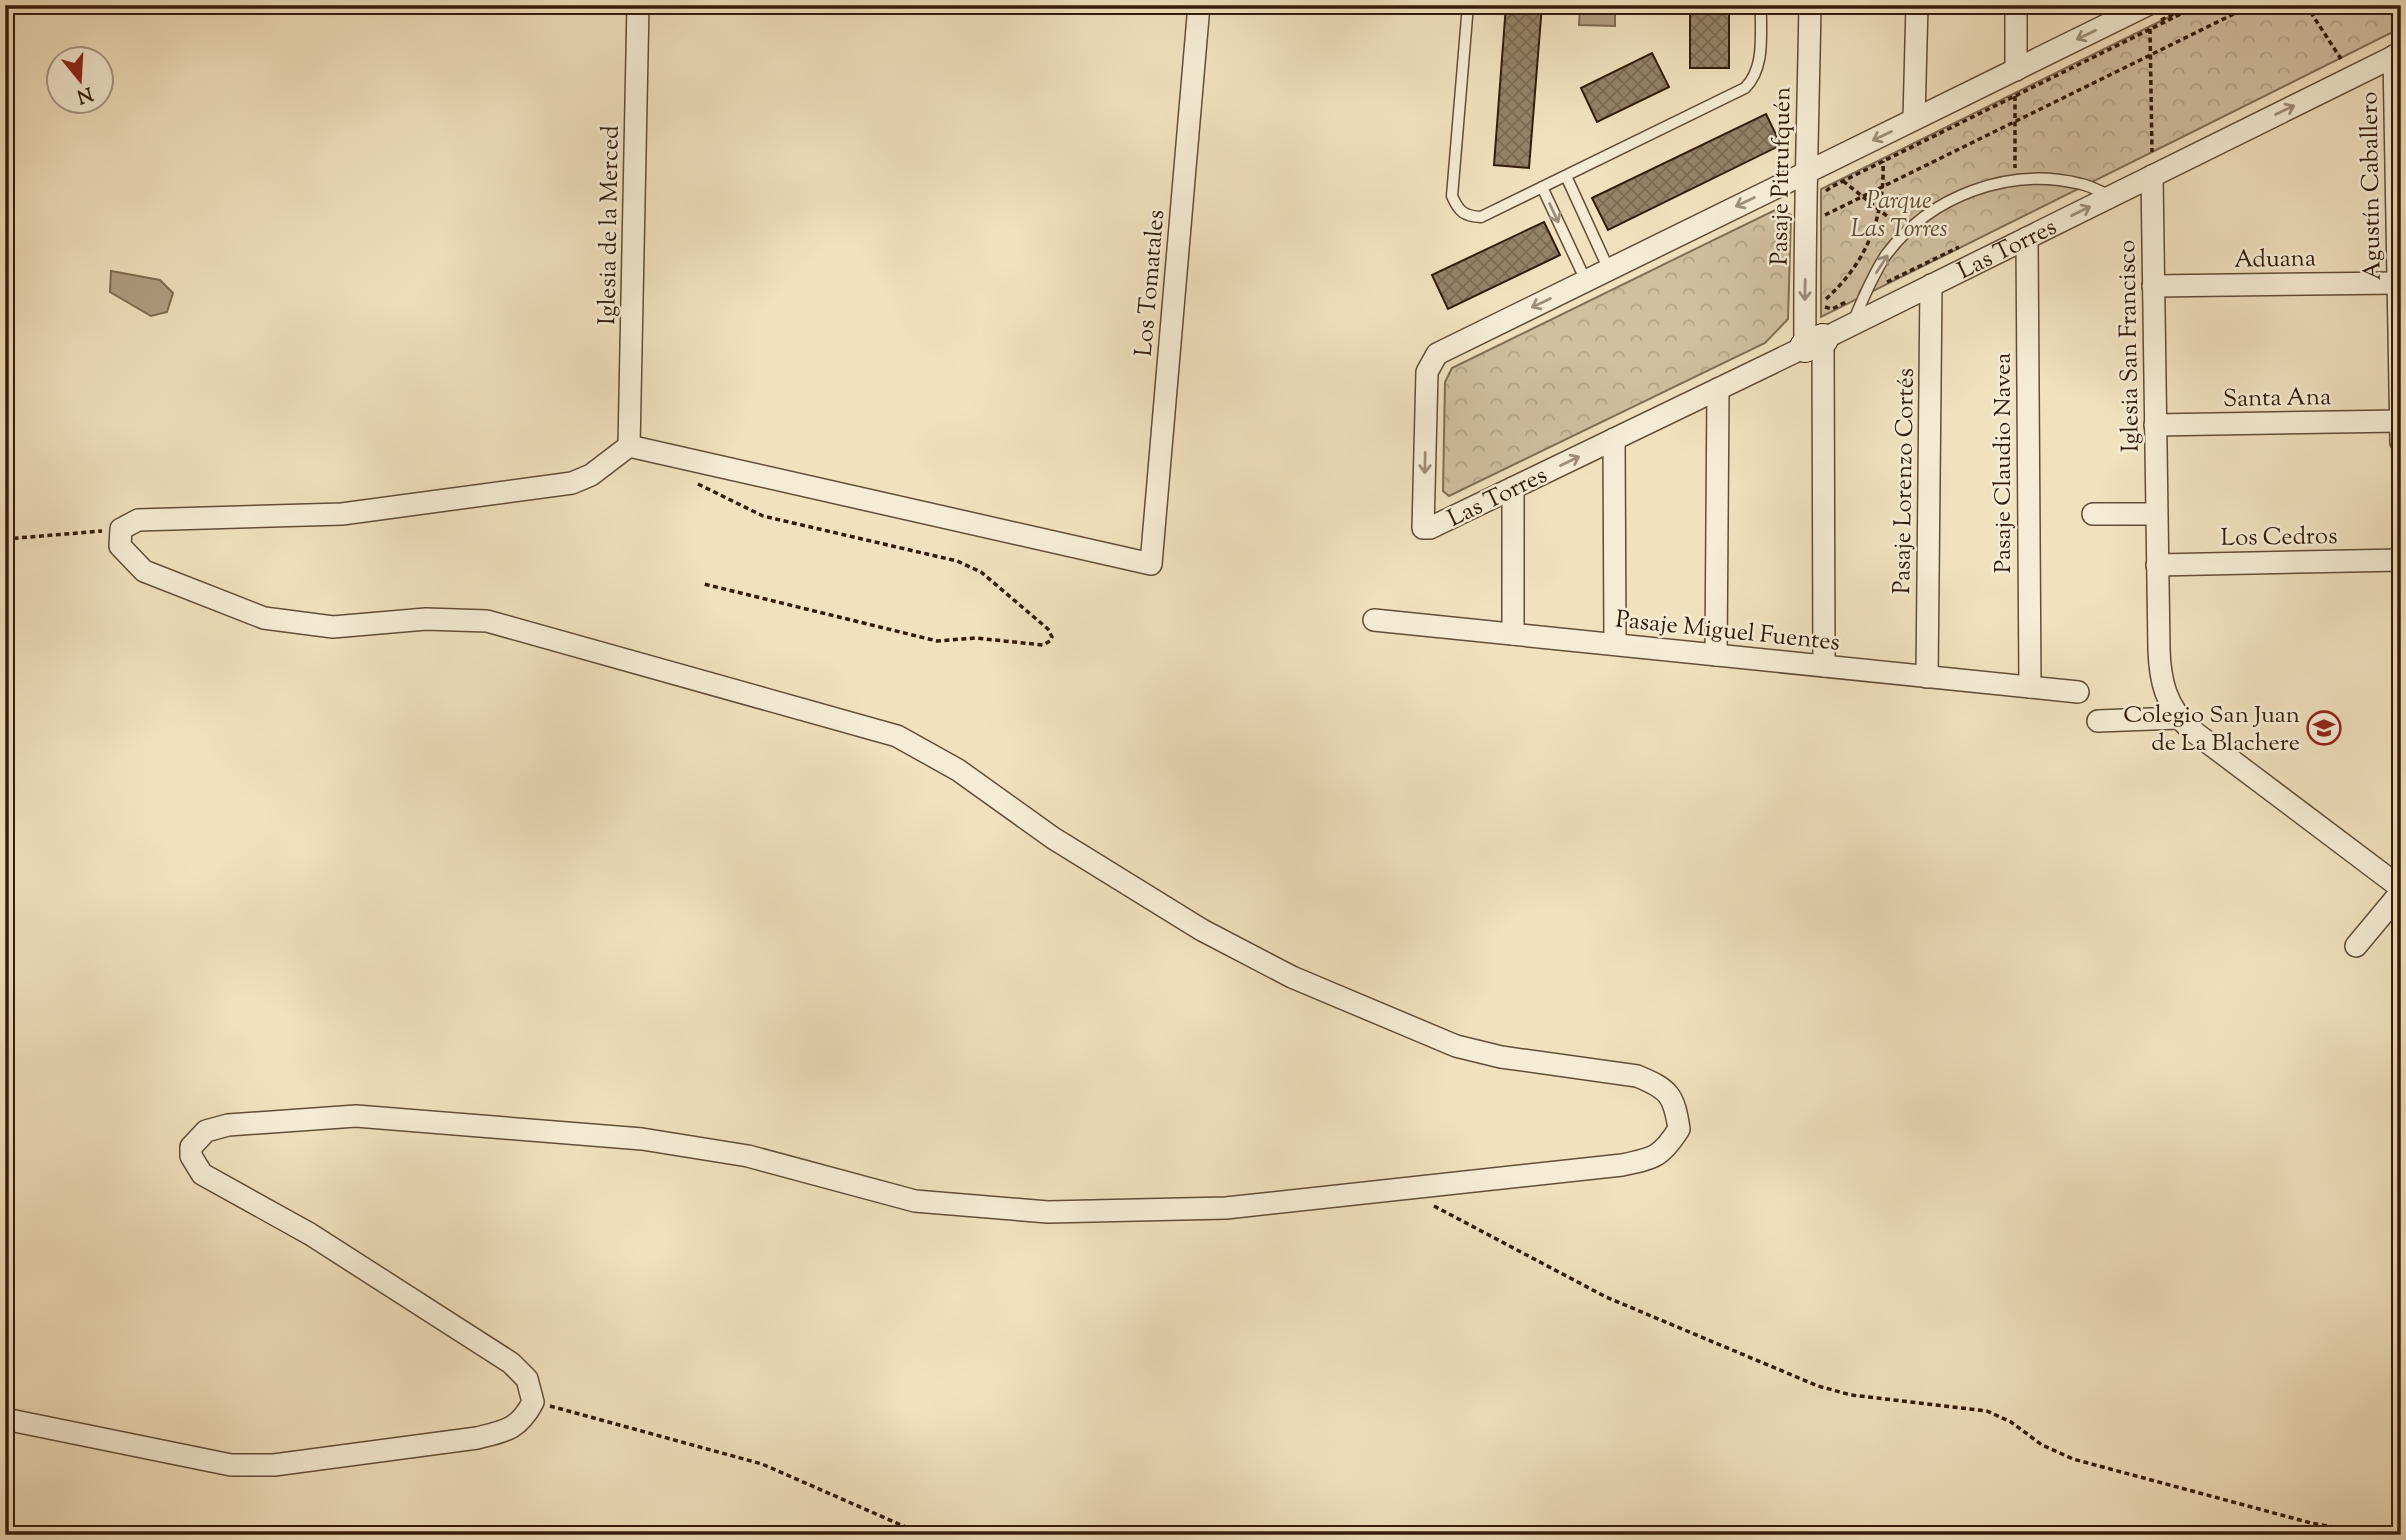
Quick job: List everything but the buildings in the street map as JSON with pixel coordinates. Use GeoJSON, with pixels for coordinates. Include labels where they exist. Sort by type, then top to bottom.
{"type":"FeatureCollection","features":[{"type":"Feature","properties":{"kind":"street","name":"Iglesia de la Merced"},"geometry":{"type":"LineString","coordinates":[[629,446],[638,5]]}},
{"type":"Feature","properties":{"kind":"street","name":"Los Tomatales"},"geometry":{"type":"LineString","coordinates":[[629,446],[1151,565],[1199,5]]}},
{"type":"Feature","properties":{"kind":"street","name":"Pasaje Pitrufquén"},"geometry":{"type":"LineString","coordinates":[[1810,5],[1807,172],[1816,334],[1824,666]]}},
{"type":"Feature","properties":{"kind":"street"},"geometry":{"type":"LineString","coordinates":[[1914,119],[1917,5]]}},
{"type":"Feature","properties":{"kind":"street"},"geometry":{"type":"LineString","coordinates":[[2016,5],[2016,70]]}},
{"type":"Feature","properties":{"kind":"street","name":"Las Torres"},"geometry":{"type":"LineString","coordinates":[[2147,5],[1437,354],[1427,372],[1423,528],[1430,528],[1718,390],[1816,334],[1852,325],[2398,54]]}},
{"type":"Feature","properties":{"kind":"street","name":"Agustín Caballero"},"geometry":{"type":"LineString","coordinates":[[2398,54],[2401,440]]}},
{"type":"Feature","properties":{"kind":"street","name":"Iglesia San Francisco"},"geometry":{"type":"LineString","coordinates":[[2152,176],[2160,672],[2173,711]]}},
{"type":"Feature","properties":{"kind":"street","name":"Pasaje Claudio Navea"},"geometry":{"type":"LineString","coordinates":[[2027,238],[2030,687]]}},
{"type":"Feature","properties":{"kind":"street","name":"Aduana"},"geometry":{"type":"LineString","coordinates":[[2153,286],[2398,283]]}},
{"type":"Feature","properties":{"kind":"street","name":"Pasaje Lorenzo Cortés"},"geometry":{"type":"LineString","coordinates":[[1927,677],[1931,285]]}},
{"type":"Feature","properties":{"kind":"street"},"geometry":{"type":"LineString","coordinates":[[1716,655],[1718,390]]}},
{"type":"Feature","properties":{"kind":"street","name":"Santa Ana"},"geometry":{"type":"LineString","coordinates":[[2155,425],[2400,421]]}},
{"type":"Feature","properties":{"kind":"street"},"geometry":{"type":"LineString","coordinates":[[1614,439],[1615,645]]}},
{"type":"Feature","properties":{"kind":"street"},"geometry":{"type":"LineString","coordinates":[[5,1419],[231,1465],[274,1465],[477,1437],[500,1432],[523,1420],[533,1402],[527,1379],[511,1363],[310,1234],[202,1174],[191,1156],[191,1147],[206,1131],[228,1125],[356,1116],[642,1139],[748,1156],[915,1201],[1048,1212],[1226,1208],[1622,1165],[1646,1160],[1666,1149],[1679,1129],[1675,1102],[1658,1084],[1637,1076],[1501,1057],[1456,1046],[1292,977],[1190,923],[1053,838],[958,770],[897,736],[487,621],[426,619],[333,627],[264,618],[144,570],[120,546],[121,529],[138,520],[342,514],[572,483],[591,475],[629,446]]}},
{"type":"Feature","properties":{"kind":"street"},"geometry":{"type":"LineString","coordinates":[[1513,488],[1513,634]]}},
{"type":"Feature","properties":{"kind":"street"},"geometry":{"type":"LineString","coordinates":[[2093,514],[2157,514]]}},
{"type":"Feature","properties":{"kind":"street","name":"Los Cedros"},"geometry":{"type":"LineString","coordinates":[[2157,565],[2401,560]]}},
{"type":"Feature","properties":{"kind":"street","name":"Pasaje Miguel Fuentes"},"geometry":{"type":"LineString","coordinates":[[1374,620],[2078,692]]}},
{"type":"Feature","properties":{"kind":"street"},"geometry":{"type":"LineString","coordinates":[[2098,721],[2173,711],[2401,890],[2356,946]]}},
{"type":"Feature","properties":{"kind":"lane"},"geometry":{"type":"LineString","coordinates":[[1468,5],[1452,196],[1459,211],[1469,217],[1481,217],[1745,88],[1754,79],[1759,64],[1761,5]]}},
{"type":"Feature","properties":{"kind":"lane"},"geometry":{"type":"LineString","coordinates":[[1566,176],[1609,270]]}},
{"type":"Feature","properties":{"kind":"lane"},"geometry":{"type":"LineString","coordinates":[[1852,325],[1879,267],[1907,232],[1955,198],[2015,180],[2067,181],[2112,196]]}},
{"type":"Feature","properties":{"kind":"lane"},"geometry":{"type":"LineString","coordinates":[[1542,187],[1586,281]]}},
{"type":"Feature","properties":{"kind":"path"},"geometry":{"type":"LineString","coordinates":[[1821,198],[1821,189],[2191,5]]}},
{"type":"Feature","properties":{"kind":"path"},"geometry":{"type":"LineString","coordinates":[[1831,187],[2199,5]]}},
{"type":"Feature","properties":{"kind":"path"},"geometry":{"type":"LineString","coordinates":[[1825,215],[2252,5]]}},
{"type":"Feature","properties":{"kind":"path"},"geometry":{"type":"LineString","coordinates":[[2306,5],[2341,59]]}},
{"type":"Feature","properties":{"kind":"path"},"geometry":{"type":"LineString","coordinates":[[2150,29],[2152,152]]}},
{"type":"Feature","properties":{"kind":"path"},"geometry":{"type":"LineString","coordinates":[[2015,96],[2015,180]]}},
{"type":"Feature","properties":{"kind":"path"},"geometry":{"type":"LineString","coordinates":[[1824,300],[1845,280],[1871,239],[1880,211],[1883,161]]}},
{"type":"Feature","properties":{"kind":"path"},"geometry":{"type":"LineString","coordinates":[[1843,181],[1907,232]]}},
{"type":"Feature","properties":{"kind":"path"},"geometry":{"type":"LineString","coordinates":[[1821,206],[1821,220]]}},
{"type":"Feature","properties":{"kind":"path"},"geometry":{"type":"LineString","coordinates":[[1816,334],[1821,289]]}},
{"type":"Feature","properties":{"kind":"path"},"geometry":{"type":"LineString","coordinates":[[693,481],[763,516],[926,553],[969,566],[981,572],[1048,629],[1052,637],[1043,645],[975,638],[937,641],[704,584]]}},
{"type":"Feature","properties":{"kind":"path"},"geometry":{"type":"LineString","coordinates":[[5,539],[121,529]]}},
{"type":"Feature","properties":{"kind":"path"},"geometry":{"type":"LineString","coordinates":[[1402,1189],[1606,1297],[1818,1386],[1851,1395],[1987,1411],[2011,1422],[2042,1445],[2073,1459],[2311,1523],[2378,1535]]}},
{"type":"Feature","properties":{"kind":"path"},"geometry":{"type":"LineString","coordinates":[[533,1402],[762,1464],[924,1535]]}},
{"type":"Feature","properties":{"kind":"green space","name":"Parque Las Torres"},"geometry":{"type":"Polygon","coordinates":[[[2193,5],[2401,5],[2401,28],[1821,317],[1821,189],[2193,5]]]}},
{"type":"Feature","properties":{"kind":"green space","name":"Parque Las Torres"},"geometry":{"type":"Polygon","coordinates":[[[1777,209],[1791,215],[1788,319],[1765,343],[1449,496],[1443,491],[1445,382],[1452,368],[1777,209]]]}},
{"type":"Feature","properties":{"kind":"shaded area"},"geometry":{"type":"Polygon","coordinates":[[[1580,6],[1615,6],[1615,26],[1579,25],[1580,6]]]}},
{"type":"Feature","properties":{"kind":"shaded area"},"geometry":{"type":"Polygon","coordinates":[[[111,271],[160,280],[173,293],[167,312],[151,316],[110,292],[111,271]]]}},
{"type":"Feature","properties":{"kind":"place","name":"Colegio San Juan de La Blachere"},"geometry":{"type":"Point","coordinates":[2324,728]}}]}
